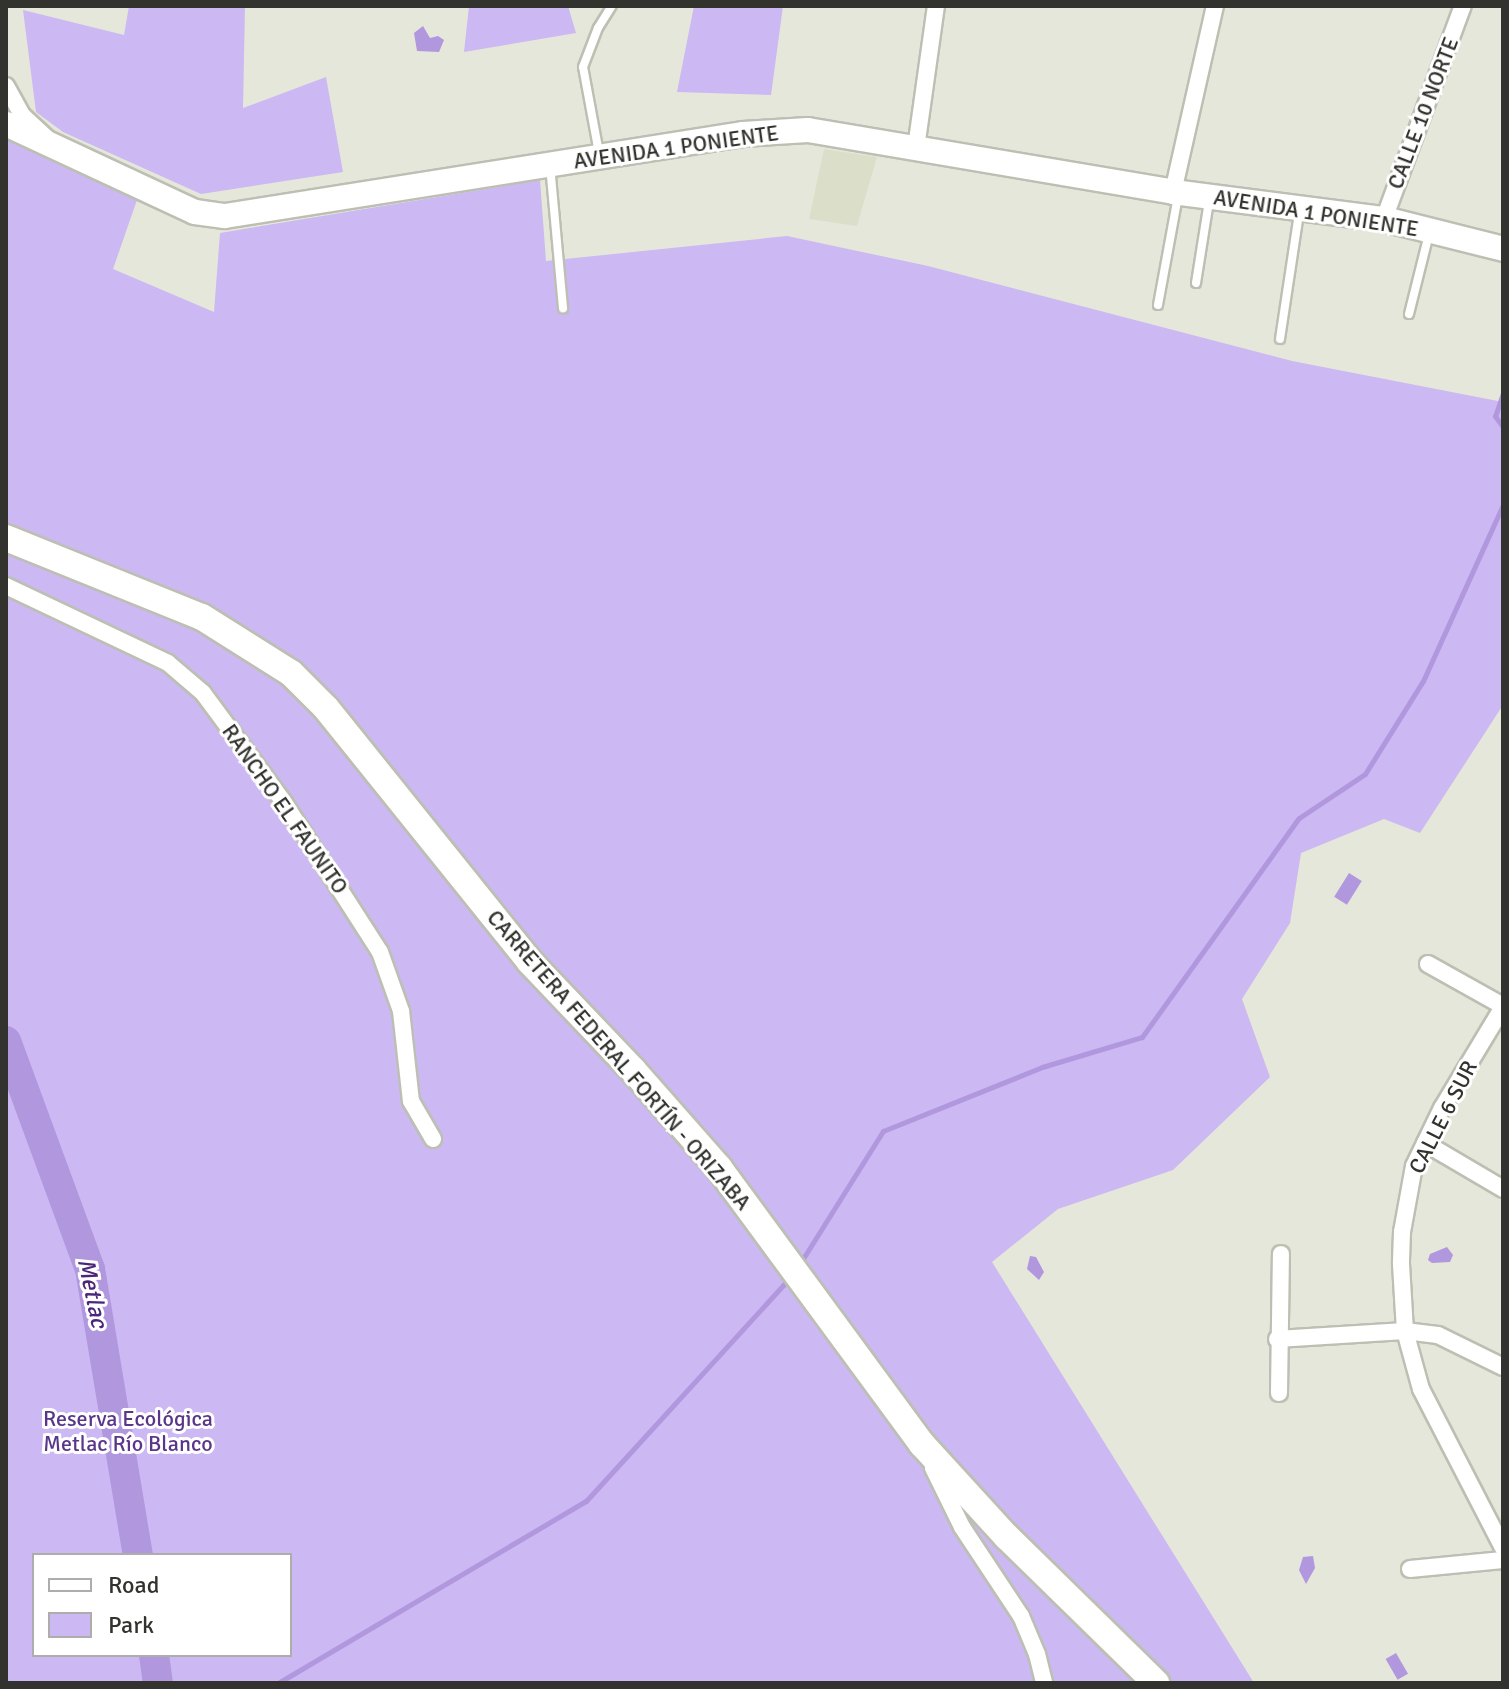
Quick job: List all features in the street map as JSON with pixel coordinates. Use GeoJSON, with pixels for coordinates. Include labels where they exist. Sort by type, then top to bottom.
{"type":"FeatureCollection","features":[{"type":"Feature","properties":{"kind":"main road","name":"CARRETERA FEDERAL FORTÍN - ORIZABA"},"geometry":{"type":"LineString","coordinates":[[6,538],[202,617],[291,673],[326,708],[530,962],[633,1070],[719,1168],[922,1444],[1007,1537],[1156,1683]]}},
{"type":"Feature","properties":{"kind":"street"},"geometry":{"type":"LineString","coordinates":[[916,148],[936,6]]}},
{"type":"Feature","properties":{"kind":"street"},"geometry":{"type":"LineString","coordinates":[[1175,192],[1215,6]]}},
{"type":"Feature","properties":{"kind":"street","name":"CALLE 10 NORTE"},"geometry":{"type":"LineString","coordinates":[[1384,219],[1463,6]]}},
{"type":"Feature","properties":{"kind":"street"},"geometry":{"type":"LineString","coordinates":[[6,86],[22,115],[56,148]]}},
{"type":"Feature","properties":{"kind":"street","name":"AVENIDA 1 PONIENTE"},"geometry":{"type":"LineString","coordinates":[[6,124],[195,212],[225,216],[743,134],[808,130],[1175,192],[1384,219],[1503,249]]}},
{"type":"Feature","properties":{"kind":"street","name":"RANCHO EL FAUNITO"},"geometry":{"type":"LineString","coordinates":[[6,586],[168,663],[203,693],[283,801],[380,952],[401,1011],[411,1101],[433,1139]]}},
{"type":"Feature","properties":{"kind":"street"},"geometry":{"type":"LineString","coordinates":[[1428,964],[1503,1006]]}},
{"type":"Feature","properties":{"kind":"street","name":"CALLE 6 SUR"},"geometry":{"type":"LineString","coordinates":[[1503,1006],[1414,1166],[1402,1232],[1405,1331],[1421,1389],[1503,1548]]}},
{"type":"Feature","properties":{"kind":"street"},"geometry":{"type":"LineString","coordinates":[[1425,1143],[1503,1189]]}},
{"type":"Feature","properties":{"kind":"street"},"geometry":{"type":"LineString","coordinates":[[1279,1393],[1277,1339],[1281,1254]]}},
{"type":"Feature","properties":{"kind":"street"},"geometry":{"type":"LineString","coordinates":[[1277,1339],[1405,1331],[1438,1335],[1503,1367]]}},
{"type":"Feature","properties":{"kind":"street"},"geometry":{"type":"LineString","coordinates":[[922,1444],[962,1527],[1021,1616],[1037,1654],[1044,1683]]}},
{"type":"Feature","properties":{"kind":"street"},"geometry":{"type":"LineString","coordinates":[[1410,1569],[1503,1560]]}},
{"type":"Feature","properties":{"kind":"lane"},"geometry":{"type":"LineString","coordinates":[[600,156],[583,67],[598,28],[612,6]]}},
{"type":"Feature","properties":{"kind":"lane"},"geometry":{"type":"LineString","coordinates":[[550,164],[563,308]]}},
{"type":"Feature","properties":{"kind":"lane"},"geometry":{"type":"LineString","coordinates":[[1158,305],[1175,192]]}},
{"type":"Feature","properties":{"kind":"lane"},"geometry":{"type":"LineString","coordinates":[[1196,283],[1210,197]]}},
{"type":"Feature","properties":{"kind":"lane"},"geometry":{"type":"LineString","coordinates":[[1280,339],[1299,209]]}},
{"type":"Feature","properties":{"kind":"lane"},"geometry":{"type":"LineString","coordinates":[[1409,314],[1429,231]]}},
{"type":"Feature","properties":{"kind":"shaded area"},"geometry":{"type":"Polygon","coordinates":[[[423,26],[430,38],[438,36],[444,40],[439,52],[417,51],[414,33],[423,26]]]}},
{"type":"Feature","properties":{"kind":"shaded area"},"geometry":{"type":"Polygon","coordinates":[[[824,149],[877,157],[857,226],[809,219],[824,149]]]}},
{"type":"Feature","properties":{"kind":"shaded area"},"geometry":{"type":"Polygon","coordinates":[[[1349,873],[1362,881],[1347,905],[1334,897],[1349,873]]]}},
{"type":"Feature","properties":{"kind":"shaded area"},"geometry":{"type":"Polygon","coordinates":[[[1447,1247],[1453,1255],[1450,1262],[1432,1263],[1428,1260],[1430,1254],[1447,1247]]]}},
{"type":"Feature","properties":{"kind":"shaded area"},"geometry":{"type":"Polygon","coordinates":[[[1030,1256],[1036,1257],[1044,1272],[1039,1280],[1027,1269],[1030,1256]]]}},
{"type":"Feature","properties":{"kind":"shaded area"},"geometry":{"type":"Polygon","coordinates":[[[1313,1556],[1315,1568],[1306,1584],[1299,1570],[1303,1557],[1313,1556]]]}},
{"type":"Feature","properties":{"kind":"shaded area"},"geometry":{"type":"Polygon","coordinates":[[[1396,1653],[1408,1674],[1398,1680],[1386,1659],[1396,1653]]]}},
{"type":"Feature","properties":{"kind":"green space"},"geometry":{"type":"Polygon","coordinates":[[[129,6],[245,6],[243,108],[326,77],[343,172],[201,194],[63,132],[36,112],[23,10],[124,35],[129,6]]]}},
{"type":"Feature","properties":{"kind":"green space"},"geometry":{"type":"Polygon","coordinates":[[[469,6],[568,6],[576,33],[464,52],[469,6]]]}},
{"type":"Feature","properties":{"kind":"green space"},"geometry":{"type":"Polygon","coordinates":[[[694,6],[783,6],[771,95],[677,92],[694,6]]]}},
{"type":"Feature","properties":{"kind":"green space","name":"Reserva Ecológica Metlac Río Blanco"},"geometry":{"type":"Polygon","coordinates":[[[6,101],[18,115],[137,200],[113,269],[214,312],[220,233],[540,180],[546,261],[787,236],[928,266],[1292,361],[1503,402],[1503,705],[1420,833],[1384,819],[1301,853],[1290,923],[1242,999],[1270,1077],[1173,1170],[1058,1209],[992,1262],[1254,1683],[6,1683],[6,101]]]}},
{"type":"Feature","properties":{"kind":"waterway"},"geometry":{"type":"LineString","coordinates":[[1503,393],[1495,416],[1503,427]]}},
{"type":"Feature","properties":{"kind":"waterway"},"geometry":{"type":"LineString","coordinates":[[804,1257],[883,1131],[1042,1067],[1142,1037],[1299,818],[1365,774],[1423,681],[1503,505]]}},
{"type":"Feature","properties":{"kind":"waterway","name":"Metlac"},"geometry":{"type":"LineString","coordinates":[[6,1041],[90,1269],[138,1553]]}},
{"type":"Feature","properties":{"kind":"waterway"},"geometry":{"type":"LineString","coordinates":[[278,1683],[586,1501],[787,1281]]}},
{"type":"Feature","properties":{"kind":"waterway","name":"Metlac"},"geometry":{"type":"LineString","coordinates":[[154,1657],[158,1683]]}}]}
